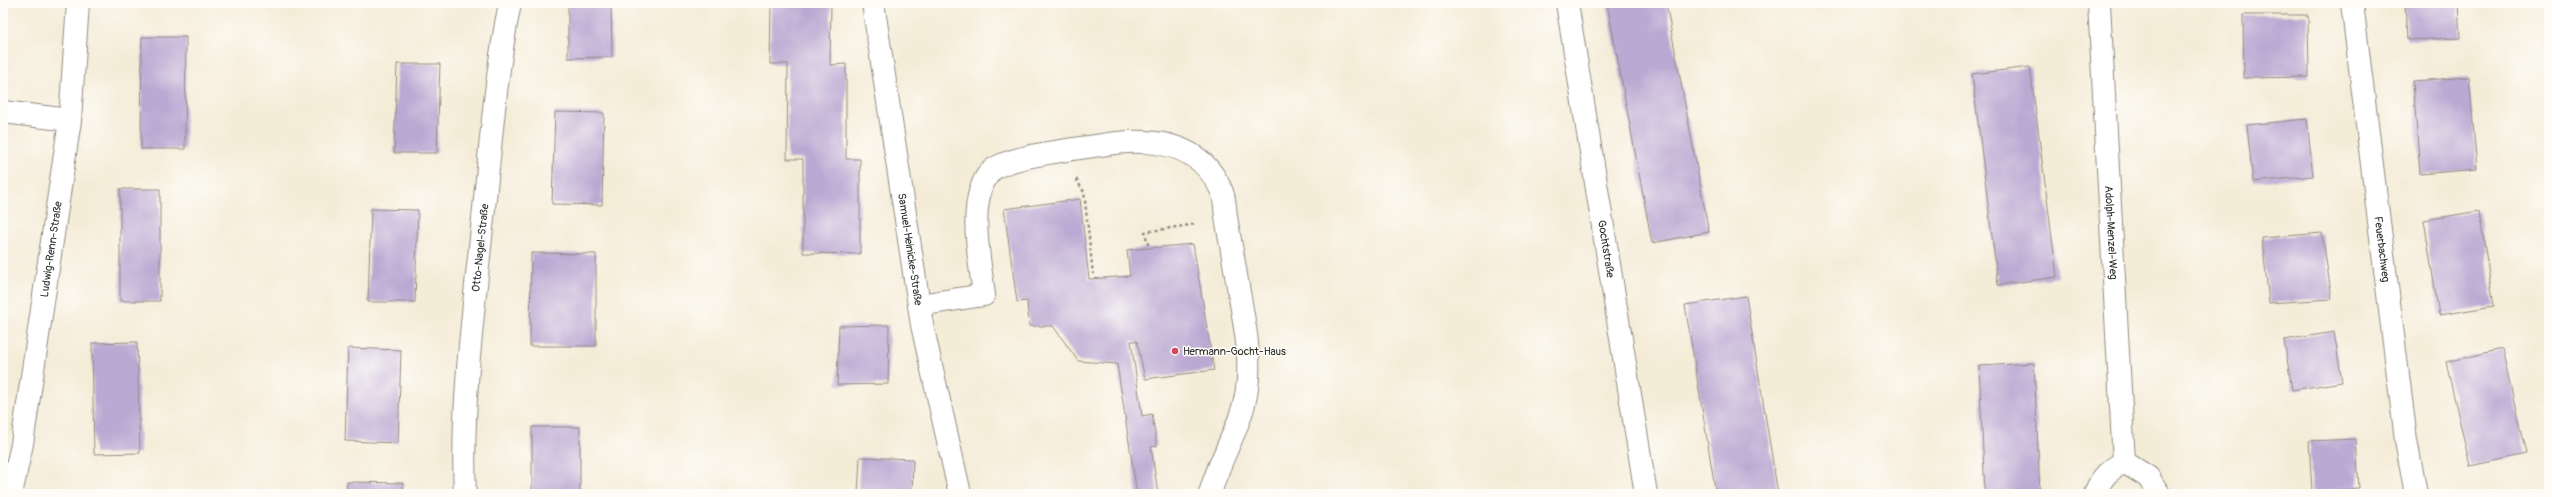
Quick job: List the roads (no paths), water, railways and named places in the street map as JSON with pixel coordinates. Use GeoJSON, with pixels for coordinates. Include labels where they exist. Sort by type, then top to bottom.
{"type":"FeatureCollection","features":[{"type":"Feature","properties":{"kind":"street","name":"Ludwig-Renn-Straße"},"geometry":{"type":"LineString","coordinates":[[11,494],[22,444],[70,120],[78,3]]}},
{"type":"Feature","properties":{"kind":"street","name":"Otto-Nagel-Straße"},"geometry":{"type":"LineString","coordinates":[[466,494],[463,440],[476,284],[500,50],[510,3]]}},
{"type":"Feature","properties":{"kind":"street","name":"Samuel-Heinicke-Straße"},"geometry":{"type":"LineString","coordinates":[[874,3],[920,304],[960,494]]}},
{"type":"Feature","properties":{"kind":"street","name":"Gochtstraße"},"geometry":{"type":"LineString","coordinates":[[1567,3],[1646,494]]}},
{"type":"Feature","properties":{"kind":"street","name":"Adolph-Menzel-Weg"},"geometry":{"type":"LineString","coordinates":[[2099,3],[2124,462]]}},
{"type":"Feature","properties":{"kind":"street","name":"Feuerbachweg"},"geometry":{"type":"LineString","coordinates":[[2352,3],[2406,440],[2416,494]]}},
{"type":"Feature","properties":{"kind":"street"},"geometry":{"type":"LineString","coordinates":[[3,112],[70,120]]}},
{"type":"Feature","properties":{"kind":"street"},"geometry":{"type":"LineString","coordinates":[[920,304],[984,294],[976,215],[980,190],[991,171],[1017,159],[1128,140],[1160,142],[1183,150],[1208,168],[1222,193],[1247,340],[1247,390],[1230,447],[1215,476],[1210,494]]}},
{"type":"Feature","properties":{"kind":"street"},"geometry":{"type":"LineString","coordinates":[[2095,494],[2099,482],[2110,470],[2124,462],[2148,477],[2159,494]]}},
{"type":"Feature","properties":{"kind":"place","name":"Hermann-Gocht-Haus"},"geometry":{"type":"Point","coordinates":[1175,351]}}]}
